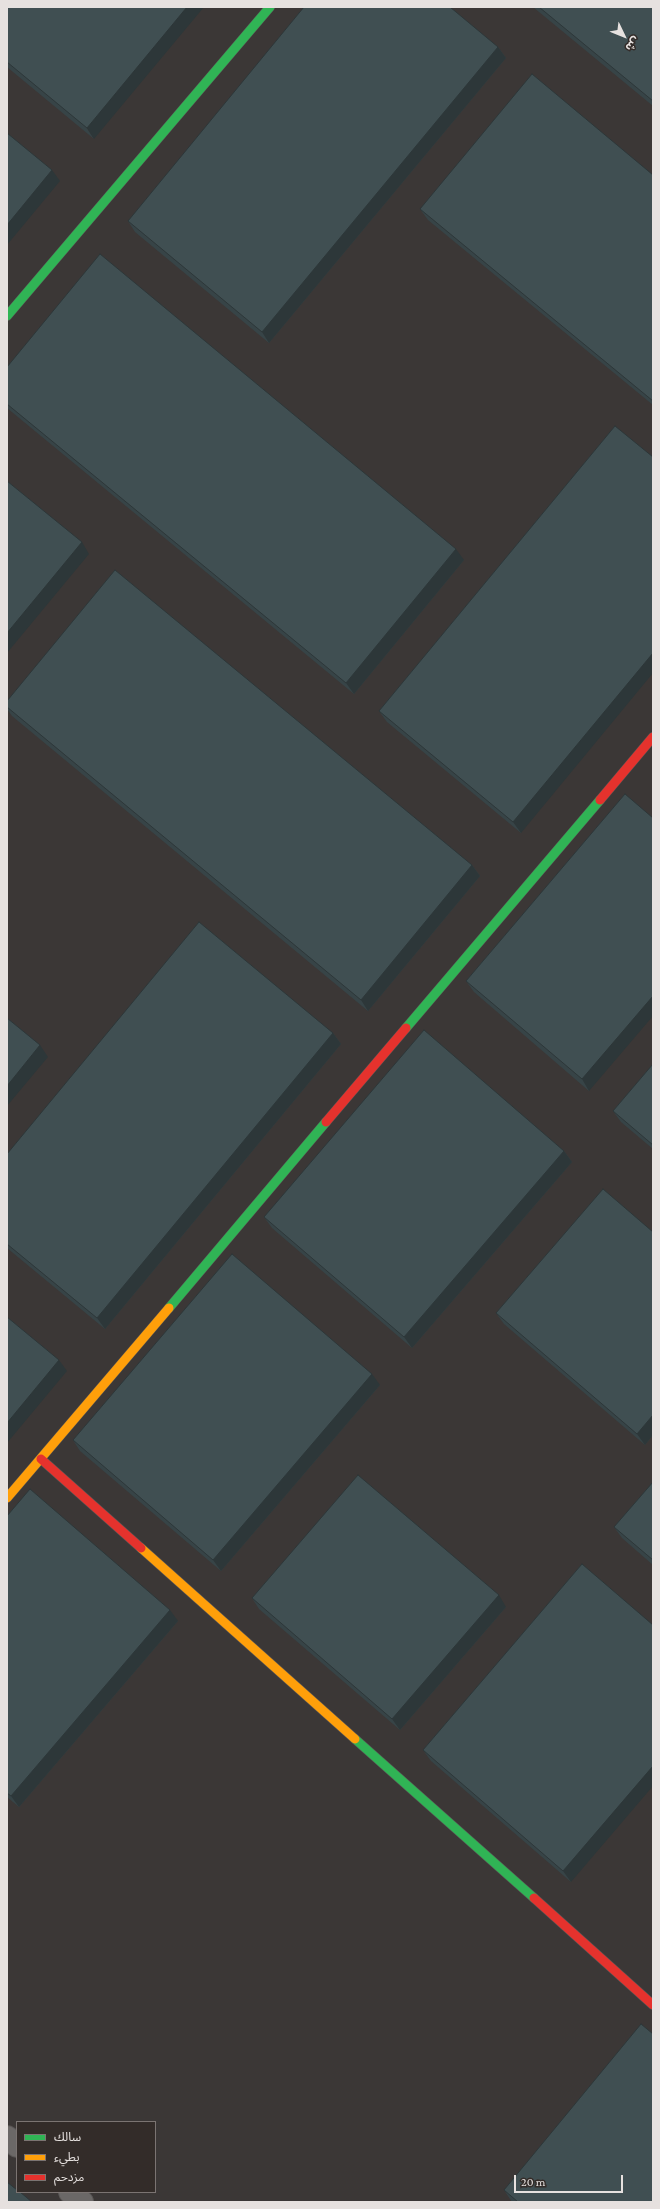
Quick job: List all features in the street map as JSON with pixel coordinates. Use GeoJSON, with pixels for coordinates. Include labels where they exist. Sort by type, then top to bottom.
{"type":"FeatureCollection","features":[{"type":"Feature","properties":{"kind":"street"},"geometry":{"type":"LineString","coordinates":[[7,316],[270,7]]}},
{"type":"Feature","properties":{"kind":"street"},"geometry":{"type":"LineString","coordinates":[[7,1498],[653,737]]}},
{"type":"Feature","properties":{"kind":"street"},"geometry":{"type":"LineString","coordinates":[[41,1459],[651,1998]]}},
{"type":"Feature","properties":{"kind":"street"},"geometry":{"type":"LineString","coordinates":[[7,2137],[16,2145]]}},
{"type":"Feature","properties":{"kind":"street"},"geometry":{"type":"LineString","coordinates":[[71,2193],[82,2202]]}},
{"type":"Feature","properties":{"kind":"building"},"geometry":{"type":"Polygon","coordinates":[[[7,7],[187,7],[87,128],[7,62],[7,7]]]}},
{"type":"Feature","properties":{"kind":"building"},"geometry":{"type":"Polygon","coordinates":[[[304,7],[450,7],[498,47],[262,332],[128,221],[304,7]]]}},
{"type":"Feature","properties":{"kind":"building"},"geometry":{"type":"Polygon","coordinates":[[[539,7],[653,7],[653,101],[539,7]]]}},
{"type":"Feature","properties":{"kind":"building"},"geometry":{"type":"Polygon","coordinates":[[[532,74],[653,175],[653,401],[420,209],[532,74]]]}},
{"type":"Feature","properties":{"kind":"building"},"geometry":{"type":"Polygon","coordinates":[[[7,133],[52,170],[7,225],[7,133]]]}},
{"type":"Feature","properties":{"kind":"building"},"geometry":{"type":"Polygon","coordinates":[[[100,254],[456,549],[346,683],[7,404],[7,367],[100,254]]]}},
{"type":"Feature","properties":{"kind":"building"},"geometry":{"type":"Polygon","coordinates":[[[615,426],[653,457],[653,653],[513,822],[379,711],[615,426]]]}},
{"type":"Feature","properties":{"kind":"building"},"geometry":{"type":"Polygon","coordinates":[[[7,481],[82,542],[7,633],[7,481]]]}},
{"type":"Feature","properties":{"kind":"building"},"geometry":{"type":"Polygon","coordinates":[[[115,570],[472,865],[361,1000],[7,707],[7,701],[115,570]]]}},
{"type":"Feature","properties":{"kind":"building"},"geometry":{"type":"Polygon","coordinates":[[[625,794],[653,818],[653,996],[582,1079],[466,981],[625,794]]]}},
{"type":"Feature","properties":{"kind":"building"},"geometry":{"type":"Polygon","coordinates":[[[199,922],[333,1033],[97,1318],[7,1244],[7,1154],[199,922]]]}},
{"type":"Feature","properties":{"kind":"building"},"geometry":{"type":"Polygon","coordinates":[[[7,1018],[40,1045],[7,1086],[7,1018]]]}},
{"type":"Feature","properties":{"kind":"building"},"geometry":{"type":"Polygon","coordinates":[[[424,1030],[564,1151],[404,1337],[264,1217],[424,1030]]]}},
{"type":"Feature","properties":{"kind":"building"},"geometry":{"type":"Polygon","coordinates":[[[653,1064],[653,1145],[613,1111],[653,1064]]]}},
{"type":"Feature","properties":{"kind":"building"},"geometry":{"type":"Polygon","coordinates":[[[603,1189],[653,1232],[653,1415],[637,1434],[496,1313],[603,1189]]]}},
{"type":"Feature","properties":{"kind":"building"},"geometry":{"type":"Polygon","coordinates":[[[232,1254],[372,1374],[213,1560],[73,1440],[232,1254]]]}},
{"type":"Feature","properties":{"kind":"building"},"geometry":{"type":"Polygon","coordinates":[[[7,1317],[59,1360],[7,1423],[7,1317]]]}},
{"type":"Feature","properties":{"kind":"building"},"geometry":{"type":"Polygon","coordinates":[[[358,1475],[499,1595],[392,1719],[252,1598],[358,1475]]]}},
{"type":"Feature","properties":{"kind":"building"},"geometry":{"type":"Polygon","coordinates":[[[653,1482],[653,1560],[614,1527],[653,1482]]]}},
{"type":"Feature","properties":{"kind":"building"},"geometry":{"type":"Polygon","coordinates":[[[30,1489],[170,1610],[11,1796],[7,1793],[7,1516],[30,1489]]]}},
{"type":"Feature","properties":{"kind":"building"},"geometry":{"type":"Polygon","coordinates":[[[582,1564],[653,1625],[653,1766],[563,1871],[423,1750],[582,1564]]]}},
{"type":"Feature","properties":{"kind":"building"},"geometry":{"type":"Polygon","coordinates":[[[641,2024],[653,2034],[653,2202],[518,2202],[504,2190],[641,2024]]]}},
{"type":"Feature","properties":{"kind":"building"},"geometry":{"type":"Polygon","coordinates":[[[7,2182],[16,2189],[16,2193],[21,2193],[32,2202],[7,2202],[7,2182]]]}},
{"type":"Feature","properties":{"kind":"traffic: fast"},"geometry":{"type":"LineString","coordinates":[[7,316],[270,7]]}},
{"type":"Feature","properties":{"kind":"traffic: fast"},"geometry":{"type":"LineString","coordinates":[[406,1028],[600,800]]}},
{"type":"Feature","properties":{"kind":"traffic: fast"},"geometry":{"type":"LineString","coordinates":[[169,1308],[326,1122]]}},
{"type":"Feature","properties":{"kind":"traffic: fast"},"geometry":{"type":"LineString","coordinates":[[355,1739],[534,1898]]}},
{"type":"Feature","properties":{"kind":"traffic: slow"},"geometry":{"type":"LineString","coordinates":[[7,1498],[169,1308]]}},
{"type":"Feature","properties":{"kind":"traffic: slow"},"geometry":{"type":"LineString","coordinates":[[141,1548],[355,1739]]}},
{"type":"Feature","properties":{"kind":"traffic: jam"},"geometry":{"type":"LineString","coordinates":[[600,800],[653,737]]}},
{"type":"Feature","properties":{"kind":"traffic: jam"},"geometry":{"type":"LineString","coordinates":[[326,1122],[406,1028]]}},
{"type":"Feature","properties":{"kind":"traffic: jam"},"geometry":{"type":"LineString","coordinates":[[41,1459],[141,1548]]}},
{"type":"Feature","properties":{"kind":"traffic: jam"},"geometry":{"type":"LineString","coordinates":[[534,1898],[653,2005]]}}]}
